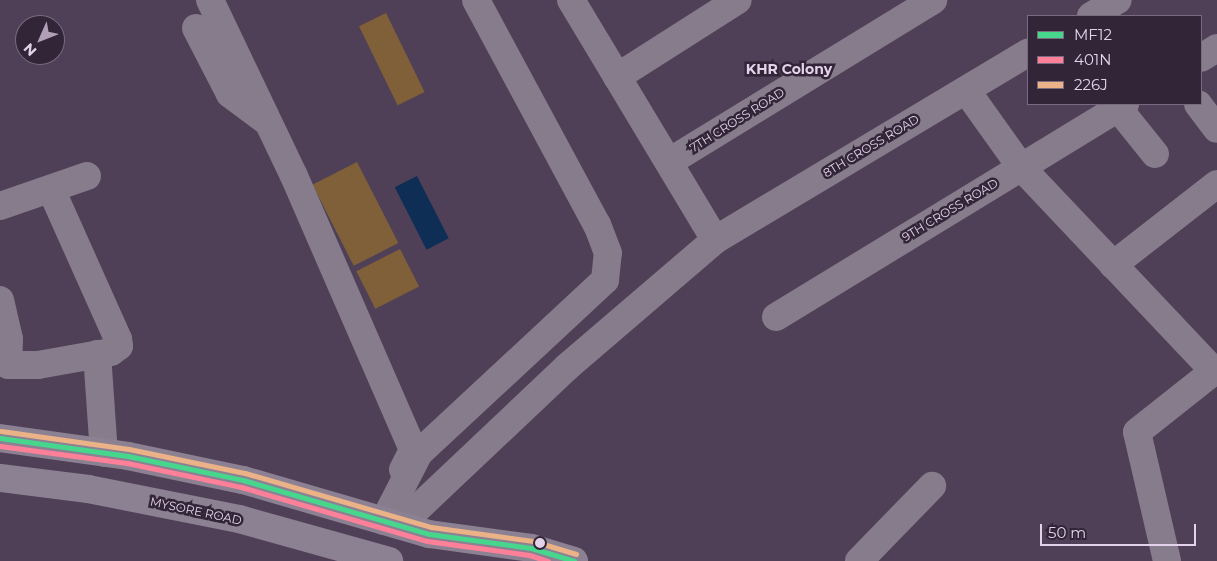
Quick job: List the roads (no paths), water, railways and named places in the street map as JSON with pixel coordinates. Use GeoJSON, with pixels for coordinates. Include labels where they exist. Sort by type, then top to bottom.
{"type":"FeatureCollection","features":[{"type":"Feature","properties":{"kind":"highway"},"geometry":{"type":"LineString","coordinates":[[0,438],[104,453],[242,480],[429,534],[532,548],[574,561]]}},
{"type":"Feature","properties":{"kind":"highway","name":"MYSORE ROAD"},"geometry":{"type":"LineString","coordinates":[[0,478],[88,489],[239,519],[390,561]]}},
{"type":"Feature","properties":{"kind":"street"},"geometry":{"type":"LineString","coordinates":[[210,0],[268,122],[413,450],[387,522]]}},
{"type":"Feature","properties":{"kind":"street"},"geometry":{"type":"LineString","coordinates":[[387,522],[419,453],[605,280],[608,253],[597,225],[476,0]]}},
{"type":"Feature","properties":{"kind":"street"},"geometry":{"type":"LineString","coordinates":[[493,0],[502,17],[496,40]]}},
{"type":"Feature","properties":{"kind":"street"},"geometry":{"type":"LineString","coordinates":[[571,0],[715,240]]}},
{"type":"Feature","properties":{"kind":"street"},"geometry":{"type":"LineString","coordinates":[[617,77],[738,0]]}},
{"type":"Feature","properties":{"kind":"street","name":"7TH CROSS ROAD"},"geometry":{"type":"LineString","coordinates":[[669,162],[933,0]]}},
{"type":"Feature","properties":{"kind":"street"},"geometry":{"type":"LineString","coordinates":[[1093,15],[1118,0]]}},
{"type":"Feature","properties":{"kind":"street"},"geometry":{"type":"LineString","coordinates":[[196,28],[230,94],[268,122]]}},
{"type":"Feature","properties":{"kind":"street"},"geometry":{"type":"LineString","coordinates":[[1202,57],[1217,48]]}},
{"type":"Feature","properties":{"kind":"street","name":"8TH CROSS ROAD"},"geometry":{"type":"LineString","coordinates":[[387,522],[715,240],[1027,54]]}},
{"type":"Feature","properties":{"kind":"street"},"geometry":{"type":"LineString","coordinates":[[966,90],[1021,167],[1216,370],[1137,432],[1167,561]]}},
{"type":"Feature","properties":{"kind":"street"},"geometry":{"type":"LineString","coordinates":[[1199,105],[1217,129]]}},
{"type":"Feature","properties":{"kind":"street"},"geometry":{"type":"LineString","coordinates":[[1122,106],[1155,154]]}},
{"type":"Feature","properties":{"kind":"street","name":"9TH CROSS ROAD"},"geometry":{"type":"LineString","coordinates":[[776,317],[1122,106]]}},
{"type":"Feature","properties":{"kind":"street"},"geometry":{"type":"LineString","coordinates":[[0,206],[87,176]]}},
{"type":"Feature","properties":{"kind":"street"},"geometry":{"type":"LineString","coordinates":[[1113,264],[1217,184]]}},
{"type":"Feature","properties":{"kind":"street"},"geometry":{"type":"LineString","coordinates":[[0,300],[9,339],[8,365],[38,365],[97,354],[119,346],[118,339],[51,189]]}},
{"type":"Feature","properties":{"kind":"street"},"geometry":{"type":"LineString","coordinates":[[97,354],[104,453]]}},
{"type":"Feature","properties":{"kind":"street"},"geometry":{"type":"LineString","coordinates":[[859,561],[932,486]]}},
{"type":"Feature","properties":{"kind":"water"},"geometry":{"type":"Polygon","coordinates":[[[417,176],[449,238],[427,250],[395,187],[417,176]]]}},
{"type":"Feature","properties":{"kind":"district","name":"KHR Colony"},"geometry":{"type":"Point","coordinates":[789,69]}}]}
